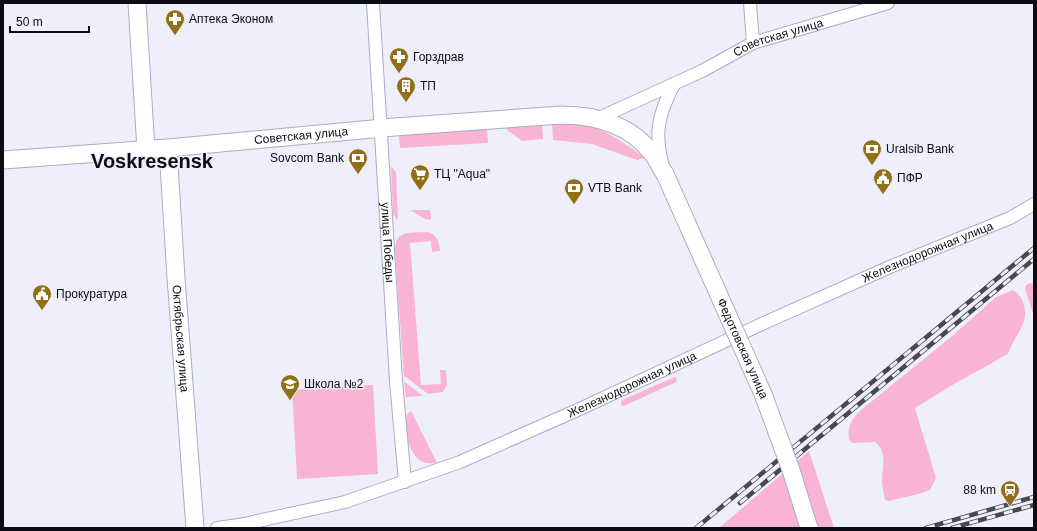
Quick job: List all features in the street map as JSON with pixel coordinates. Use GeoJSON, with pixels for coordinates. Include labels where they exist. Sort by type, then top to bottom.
{"type":"FeatureCollection","features":[{"type":"Feature","properties":{"kind":"main road"},"geometry":{"type":"LineString","coordinates":[[137,3],[146,150]]}},
{"type":"Feature","properties":{"kind":"main road","name":"Советская улица"},"geometry":{"type":"LineString","coordinates":[[3,160],[146,150],[561,114],[599,118],[622,128],[643,143],[652,153],[665,174]]}},
{"type":"Feature","properties":{"kind":"main road","name":"Октябрьская улица"},"geometry":{"type":"LineString","coordinates":[[168,148],[176,278],[195,528]]}},
{"type":"Feature","properties":{"kind":"main road","name":"Федотовская улица"},"geometry":{"type":"LineString","coordinates":[[665,174],[763,394],[791,470],[809,528]]}},
{"type":"Feature","properties":{"kind":"street","name":"улица Победы"},"geometry":{"type":"LineString","coordinates":[[373,3],[396,380],[405,482]]}},
{"type":"Feature","properties":{"kind":"street"},"geometry":{"type":"LineString","coordinates":[[750,3],[754,43]]}},
{"type":"Feature","properties":{"kind":"street","name":"Советская улица"},"geometry":{"type":"LineString","coordinates":[[599,118],[702,72],[754,43],[888,3]]}},
{"type":"Feature","properties":{"kind":"street"},"geometry":{"type":"LineString","coordinates":[[665,174],[659,150],[658,125],[668,96],[674,84]]}},
{"type":"Feature","properties":{"kind":"street","name":"Железнодорожная улица"},"geometry":{"type":"LineString","coordinates":[[217,528],[345,502],[460,462],[582,408],[768,321],[892,266],[1010,218],[1034,204]]}},
{"type":"Feature","properties":{"kind":"shaded area"},"geometry":{"type":"Polygon","coordinates":[[[552,123],[577,123],[598,129],[622,142],[645,158],[637,160],[592,144],[553,140],[552,123]]]}},
{"type":"Feature","properties":{"kind":"shaded area"},"geometry":{"type":"Polygon","coordinates":[[[542,124],[543,139],[522,141],[507,130],[507,128],[520,125],[542,124]]]}},
{"type":"Feature","properties":{"kind":"shaded area"},"geometry":{"type":"Polygon","coordinates":[[[487,129],[488,143],[400,148],[399,135],[487,129]]]}},
{"type":"Feature","properties":{"kind":"shaded area"},"geometry":{"type":"Polygon","coordinates":[[[391,166],[396,172],[398,221],[393,214],[391,166]]]}},
{"type":"Feature","properties":{"kind":"shaded area"},"geometry":{"type":"Polygon","coordinates":[[[410,210],[430,210],[431,219],[427,220],[410,210]]]}},
{"type":"Feature","properties":{"kind":"shaded area"},"geometry":{"type":"Polygon","coordinates":[[[428,232],[434,235],[437,239],[440,251],[432,252],[431,241],[410,243],[421,385],[441,384],[440,370],[446,370],[447,385],[443,392],[428,394],[404,377],[395,250],[398,238],[401,235],[428,232]]]}},
{"type":"Feature","properties":{"kind":"shaded area"},"geometry":{"type":"Polygon","coordinates":[[[1030,283],[1034,284],[1034,316],[1025,289],[1026,285],[1030,283]]]}},
{"type":"Feature","properties":{"kind":"shaded area"},"geometry":{"type":"Polygon","coordinates":[[[1013,290],[1019,295],[1023,302],[1025,316],[1021,329],[1008,354],[915,408],[936,478],[930,490],[889,501],[885,500],[882,483],[882,450],[875,442],[853,443],[849,440],[849,427],[852,420],[861,410],[951,337],[996,297],[1013,290]]]}},
{"type":"Feature","properties":{"kind":"shaded area"},"geometry":{"type":"Polygon","coordinates":[[[675,377],[677,379],[676,382],[624,406],[621,405],[622,400],[675,377]]]}},
{"type":"Feature","properties":{"kind":"shaded area"},"geometry":{"type":"Polygon","coordinates":[[[404,383],[406,383],[423,396],[406,397],[404,383]]]}},
{"type":"Feature","properties":{"kind":"shaded area"},"geometry":{"type":"Polygon","coordinates":[[[373,385],[378,474],[297,479],[292,390],[373,385]]]}},
{"type":"Feature","properties":{"kind":"shaded area"},"geometry":{"type":"Polygon","coordinates":[[[411,411],[437,463],[421,461],[410,446],[406,432],[406,419],[408,413],[411,411]]]}},
{"type":"Feature","properties":{"kind":"shaded area"},"geometry":{"type":"Polygon","coordinates":[[[809,451],[834,528],[719,528],[809,451]]]}},
{"type":"Feature","properties":{"kind":"railway"},"geometry":{"type":"LineString","coordinates":[[696,528],[1034,248]]}},
{"type":"Feature","properties":{"kind":"railway"},"geometry":{"type":"LineString","coordinates":[[740,503],[1034,259]]}},
{"type":"Feature","properties":{"kind":"railway"},"geometry":{"type":"LineString","coordinates":[[926,528],[1034,497]]}},
{"type":"Feature","properties":{"kind":"railway"},"geometry":{"type":"LineString","coordinates":[[952,528],[1034,505]]}},
{"type":"Feature","properties":{"kind":"place","name":"Аптека Эконом"},"geometry":{"type":"Point","coordinates":[175,36]}},
{"type":"Feature","properties":{"kind":"place","name":"Горздрав"},"geometry":{"type":"Point","coordinates":[399,74]}},
{"type":"Feature","properties":{"kind":"place","name":"ТП"},"geometry":{"type":"Point","coordinates":[406,103]}},
{"type":"Feature","properties":{"kind":"place","name":"Uralsib Bank"},"geometry":{"type":"Point","coordinates":[872,166]}},
{"type":"Feature","properties":{"kind":"place","name":"Sovcom Bank"},"geometry":{"type":"Point","coordinates":[358,175]}},
{"type":"Feature","properties":{"kind":"place","name":"ТЦ \"Aqua\""},"geometry":{"type":"Point","coordinates":[420,191]}},
{"type":"Feature","properties":{"kind":"place","name":"ПФР"},"geometry":{"type":"Point","coordinates":[883,195]}},
{"type":"Feature","properties":{"kind":"place","name":"VTB Bank"},"geometry":{"type":"Point","coordinates":[574,205]}},
{"type":"Feature","properties":{"kind":"place","name":"Прокуратура"},"geometry":{"type":"Point","coordinates":[42,311]}},
{"type":"Feature","properties":{"kind":"place","name":"Школа №2"},"geometry":{"type":"Point","coordinates":[290,401]}},
{"type":"Feature","properties":{"kind":"place","name":"88 km"},"geometry":{"type":"Point","coordinates":[1010,507]}},
{"type":"Feature","properties":{"kind":"district","name":"Voskresensk"},"geometry":{"type":"Point","coordinates":[152,161]}}]}
